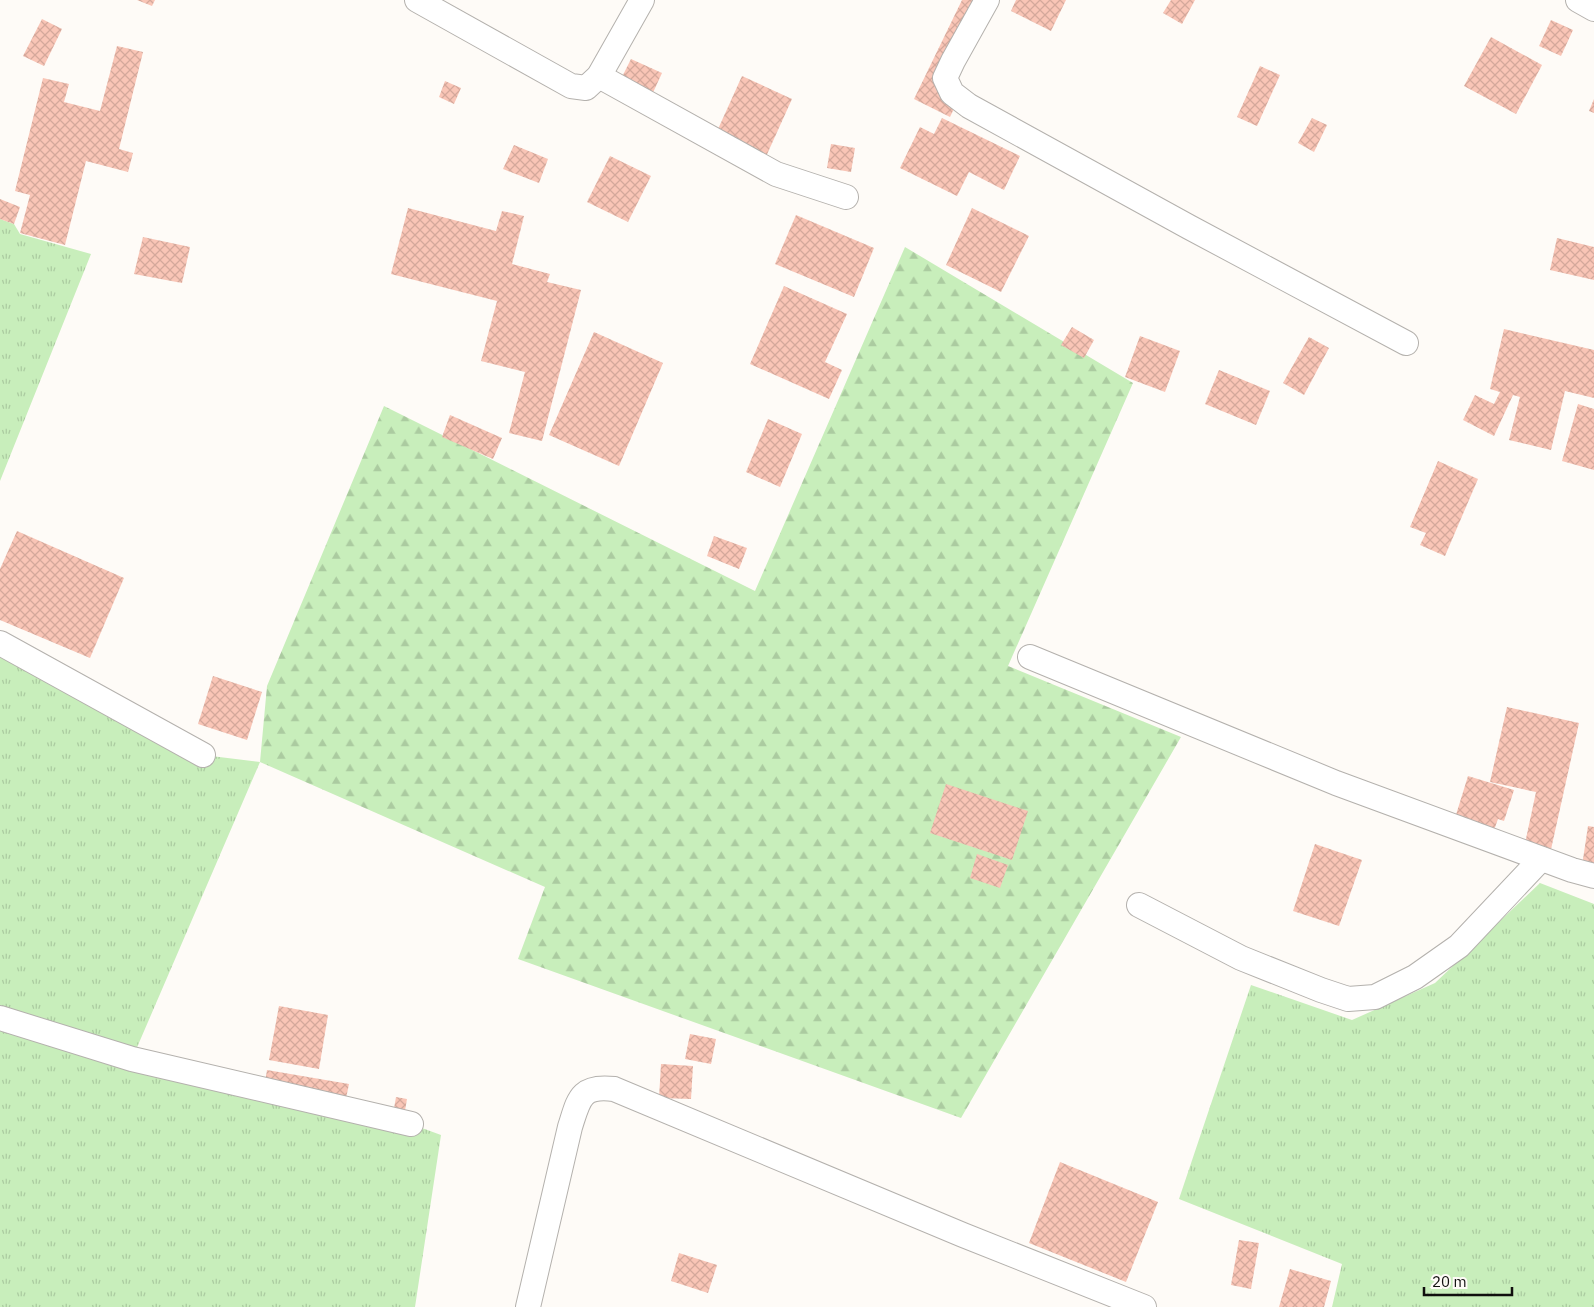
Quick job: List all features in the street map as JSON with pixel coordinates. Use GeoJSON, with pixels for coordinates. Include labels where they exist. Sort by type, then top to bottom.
{"type":"FeatureCollection","features":[{"type":"Feature","properties":{"kind":"street"},"geometry":{"type":"LineString","coordinates":[[417,0],[571,86],[586,88],[599,76],[642,0]]}},
{"type":"Feature","properties":{"kind":"street"},"geometry":{"type":"LineString","coordinates":[[987,0],[945,78],[952,93],[969,106],[1406,343]]}},
{"type":"Feature","properties":{"kind":"street"},"geometry":{"type":"LineString","coordinates":[[1578,0],[1594,9]]}},
{"type":"Feature","properties":{"kind":"street"},"geometry":{"type":"LineString","coordinates":[[599,76],[776,174],[846,197]]}},
{"type":"Feature","properties":{"kind":"street"},"geometry":{"type":"LineString","coordinates":[[0,644],[203,755]]}},
{"type":"Feature","properties":{"kind":"street"},"geometry":{"type":"LineString","coordinates":[[1030,657],[1336,783],[1541,859],[1594,876]]}},
{"type":"Feature","properties":{"kind":"street"},"geometry":{"type":"LineString","coordinates":[[1139,905],[1241,958],[1321,990],[1348,999],[1375,997],[1415,977],[1459,946],[1541,859]]}},
{"type":"Feature","properties":{"kind":"street"},"geometry":{"type":"LineString","coordinates":[[0,1018],[132,1059],[411,1124]]}},
{"type":"Feature","properties":{"kind":"street"},"geometry":{"type":"LineString","coordinates":[[528,1307],[570,1127],[578,1103],[585,1092],[599,1088],[614,1089],[954,1232],[1144,1307]]}},
{"type":"Feature","properties":{"kind":"green space"},"geometry":{"type":"Polygon","coordinates":[[[0,219],[14,224],[20,234],[91,254],[0,481],[0,219]]]}},
{"type":"Feature","properties":{"kind":"green space"},"geometry":{"type":"Polygon","coordinates":[[[905,247],[1133,383],[1008,666],[1181,737],[961,1118],[518,959],[545,887],[260,762],[267,686],[384,406],[755,591],[905,247]]]}},
{"type":"Feature","properties":{"kind":"green space"},"geometry":{"type":"Polygon","coordinates":[[[0,645],[203,755],[260,762],[132,1059],[411,1124],[441,1135],[415,1307],[0,1307],[0,645]]]}},
{"type":"Feature","properties":{"kind":"green space"},"geometry":{"type":"Polygon","coordinates":[[[1540,883],[1594,904],[1594,1307],[1332,1307],[1342,1264],[1179,1199],[1251,985],[1352,1020],[1435,983],[1540,883]]]}},
{"type":"Feature","properties":{"kind":"building"},"geometry":{"type":"Polygon","coordinates":[[[137,0],[155,0],[152,6],[137,0]]]}},
{"type":"Feature","properties":{"kind":"building"},"geometry":{"type":"Polygon","coordinates":[[[962,0],[989,0],[948,85],[962,92],[950,117],[914,99],[962,0]]]}},
{"type":"Feature","properties":{"kind":"building"},"geometry":{"type":"Polygon","coordinates":[[[1016,0],[1066,0],[1051,31],[1011,11],[1016,0]]]}},
{"type":"Feature","properties":{"kind":"building"},"geometry":{"type":"Polygon","coordinates":[[[1171,0],[1195,0],[1182,24],[1163,13],[1171,0]]]}},
{"type":"Feature","properties":{"kind":"building"},"geometry":{"type":"Polygon","coordinates":[[[42,19],[62,29],[44,66],[23,56],[42,19]]]}},
{"type":"Feature","properties":{"kind":"building"},"geometry":{"type":"Polygon","coordinates":[[[1551,20],[1573,30],[1561,56],[1539,46],[1551,20]]]}},
{"type":"Feature","properties":{"kind":"building"},"geometry":{"type":"Polygon","coordinates":[[[1491,37],[1542,65],[1516,114],[1464,86],[1491,37]]]}},
{"type":"Feature","properties":{"kind":"building"},"geometry":{"type":"Polygon","coordinates":[[[117,46],[143,52],[119,149],[133,153],[128,172],[86,161],[65,245],[20,233],[30,195],[15,191],[43,78],[69,84],[64,102],[100,111],[117,46]]]}},
{"type":"Feature","properties":{"kind":"building"},"geometry":{"type":"Polygon","coordinates":[[[631,59],[662,73],[645,110],[613,95],[631,59]]]}},
{"type":"Feature","properties":{"kind":"building"},"geometry":{"type":"Polygon","coordinates":[[[1260,66],[1280,75],[1257,126],[1237,117],[1260,66]]]}},
{"type":"Feature","properties":{"kind":"building"},"geometry":{"type":"Polygon","coordinates":[[[742,76],[792,99],[764,161],[714,138],[742,76]]]}},
{"type":"Feature","properties":{"kind":"building"},"geometry":{"type":"Polygon","coordinates":[[[445,81],[461,88],[454,104],[439,97],[445,81]]]}},
{"type":"Feature","properties":{"kind":"building"},"geometry":{"type":"Polygon","coordinates":[[[1594,99],[1594,113],[1589,111],[1594,99]]]}},
{"type":"Feature","properties":{"kind":"building"},"geometry":{"type":"Polygon","coordinates":[[[942,118],[1020,156],[1004,190],[969,172],[957,196],[900,168],[920,127],[934,134],[942,118]]]}},
{"type":"Feature","properties":{"kind":"building"},"geometry":{"type":"Polygon","coordinates":[[[1312,118],[1327,125],[1314,152],[1298,143],[1312,118]]]}},
{"type":"Feature","properties":{"kind":"building"},"geometry":{"type":"Polygon","coordinates":[[[831,144],[855,148],[851,172],[827,168],[831,144]]]}},
{"type":"Feature","properties":{"kind":"building"},"geometry":{"type":"Polygon","coordinates":[[[514,145],[548,159],[539,183],[503,169],[514,145]]]}},
{"type":"Feature","properties":{"kind":"building"},"geometry":{"type":"Polygon","coordinates":[[[610,156],[651,176],[628,222],[587,202],[610,156]]]}},
{"type":"Feature","properties":{"kind":"building"},"geometry":{"type":"Polygon","coordinates":[[[0,199],[20,207],[14,224],[0,219],[0,199]]]}},
{"type":"Feature","properties":{"kind":"building"},"geometry":{"type":"Polygon","coordinates":[[[408,208],[496,231],[502,211],[524,216],[512,264],[550,274],[547,282],[581,290],[542,441],[509,433],[525,372],[481,361],[497,301],[391,274],[408,208]]]}},
{"type":"Feature","properties":{"kind":"building"},"geometry":{"type":"Polygon","coordinates":[[[972,208],[1029,236],[1001,292],[946,265],[972,208]]]}},
{"type":"Feature","properties":{"kind":"building"},"geometry":{"type":"Polygon","coordinates":[[[796,215],[874,248],[854,297],[775,264],[796,215]]]}},
{"type":"Feature","properties":{"kind":"building"},"geometry":{"type":"Polygon","coordinates":[[[143,237],[190,247],[182,283],[134,274],[143,237]]]}},
{"type":"Feature","properties":{"kind":"building"},"geometry":{"type":"Polygon","coordinates":[[[1557,238],[1594,247],[1594,280],[1550,270],[1557,238]]]}},
{"type":"Feature","properties":{"kind":"building"},"geometry":{"type":"Polygon","coordinates":[[[784,286],[847,314],[825,362],[842,370],[829,399],[750,364],[784,286]]]}},
{"type":"Feature","properties":{"kind":"building"},"geometry":{"type":"Polygon","coordinates":[[[1072,327],[1094,340],[1084,358],[1061,345],[1072,327]]]}},
{"type":"Feature","properties":{"kind":"building"},"geometry":{"type":"Polygon","coordinates":[[[1504,329],[1594,350],[1594,398],[1565,391],[1551,450],[1509,440],[1520,397],[1513,395],[1494,436],[1463,420],[1475,395],[1494,404],[1500,392],[1490,389],[1504,329]]]}},
{"type":"Feature","properties":{"kind":"building"},"geometry":{"type":"Polygon","coordinates":[[[594,332],[663,363],[619,466],[549,435],[594,332]]]}},
{"type":"Feature","properties":{"kind":"building"},"geometry":{"type":"Polygon","coordinates":[[[1140,336],[1180,351],[1165,392],[1125,377],[1140,336]]]}},
{"type":"Feature","properties":{"kind":"building"},"geometry":{"type":"Polygon","coordinates":[[[1309,337],[1329,348],[1304,395],[1283,383],[1309,337]]]}},
{"type":"Feature","properties":{"kind":"building"},"geometry":{"type":"Polygon","coordinates":[[[1219,370],[1270,391],[1256,425],[1205,404],[1219,370]]]}},
{"type":"Feature","properties":{"kind":"building"},"geometry":{"type":"Polygon","coordinates":[[[1578,404],[1594,409],[1594,470],[1562,461],[1578,404]]]}},
{"type":"Feature","properties":{"kind":"building"},"geometry":{"type":"Polygon","coordinates":[[[450,415],[502,438],[493,459],[442,437],[450,415]]]}},
{"type":"Feature","properties":{"kind":"building"},"geometry":{"type":"Polygon","coordinates":[[[768,419],[802,434],[780,487],[746,472],[768,419]]]}},
{"type":"Feature","properties":{"kind":"building"},"geometry":{"type":"Polygon","coordinates":[[[1438,461],[1478,479],[1445,556],[1420,545],[1426,533],[1410,527],[1438,461]]]}},
{"type":"Feature","properties":{"kind":"building"},"geometry":{"type":"Polygon","coordinates":[[[17,531],[124,578],[90,658],[0,620],[0,569],[17,531]]]}},
{"type":"Feature","properties":{"kind":"building"},"geometry":{"type":"Polygon","coordinates":[[[714,536],[747,548],[739,569],[707,556],[714,536]]]}},
{"type":"Feature","properties":{"kind":"building"},"geometry":{"type":"Polygon","coordinates":[[[213,676],[262,692],[247,740],[198,724],[213,676]]]}},
{"type":"Feature","properties":{"kind":"building"},"geometry":{"type":"Polygon","coordinates":[[[1507,707],[1579,723],[1550,854],[1524,848],[1536,792],[1490,782],[1507,707]]]}},
{"type":"Feature","properties":{"kind":"building"},"geometry":{"type":"Polygon","coordinates":[[[1468,776],[1514,790],[1504,821],[1498,819],[1494,830],[1455,818],[1468,776]]]}},
{"type":"Feature","properties":{"kind":"building"},"geometry":{"type":"Polygon","coordinates":[[[946,784],[1028,811],[1012,860],[930,833],[946,784]]]}},
{"type":"Feature","properties":{"kind":"building"},"geometry":{"type":"Polygon","coordinates":[[[1588,826],[1594,827],[1594,868],[1582,866],[1588,826]]]}},
{"type":"Feature","properties":{"kind":"building"},"geometry":{"type":"Polygon","coordinates":[[[1315,844],[1362,860],[1339,926],[1293,911],[1315,844]]]}},
{"type":"Feature","properties":{"kind":"building"},"geometry":{"type":"Polygon","coordinates":[[[977,854],[1008,865],[1000,888],[970,878],[977,854]]]}},
{"type":"Feature","properties":{"kind":"building"},"geometry":{"type":"Polygon","coordinates":[[[279,1006],[328,1015],[319,1069],[269,1060],[279,1006]]]}},
{"type":"Feature","properties":{"kind":"building"},"geometry":{"type":"Polygon","coordinates":[[[690,1034],[716,1039],[711,1064],[685,1059],[690,1034]]]}},
{"type":"Feature","properties":{"kind":"building"},"geometry":{"type":"Polygon","coordinates":[[[661,1064],[693,1066],[691,1099],[659,1098],[661,1064]]]}},
{"type":"Feature","properties":{"kind":"building"},"geometry":{"type":"Polygon","coordinates":[[[267,1070],[349,1084],[345,1103],[264,1089],[267,1070]]]}},
{"type":"Feature","properties":{"kind":"building"},"geometry":{"type":"Polygon","coordinates":[[[396,1097],[407,1099],[403,1122],[392,1120],[396,1097]]]}},
{"type":"Feature","properties":{"kind":"building"},"geometry":{"type":"Polygon","coordinates":[[[1060,1162],[1158,1202],[1126,1282],[1029,1243],[1060,1162]]]}},
{"type":"Feature","properties":{"kind":"building"},"geometry":{"type":"Polygon","coordinates":[[[1239,1240],[1259,1243],[1251,1289],[1231,1285],[1239,1240]]]}},
{"type":"Feature","properties":{"kind":"building"},"geometry":{"type":"Polygon","coordinates":[[[679,1253],[717,1265],[708,1293],[671,1281],[679,1253]]]}},
{"type":"Feature","properties":{"kind":"building"},"geometry":{"type":"Polygon","coordinates":[[[1290,1269],[1331,1281],[1324,1307],[1279,1307],[1290,1269]]]}}]}
